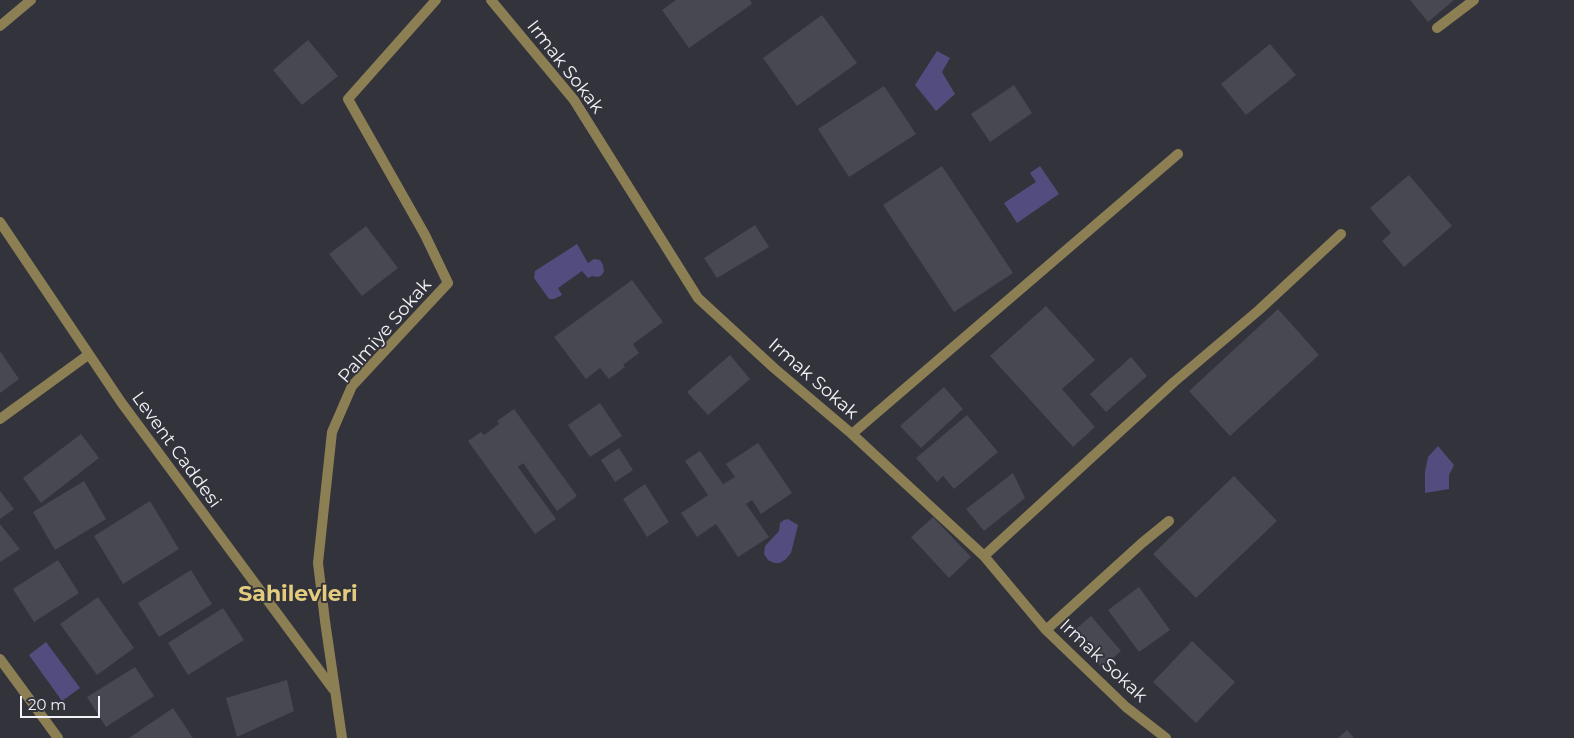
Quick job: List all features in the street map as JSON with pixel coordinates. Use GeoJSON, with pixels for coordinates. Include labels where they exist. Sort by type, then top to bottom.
{"type":"FeatureCollection","features":[{"type":"Feature","properties":{"kind":"street"},"geometry":{"type":"LineString","coordinates":[[0,26],[31,0]]}},
{"type":"Feature","properties":{"kind":"street","name":"Palmiye Sokak"},"geometry":{"type":"LineString","coordinates":[[342,738],[324,621],[318,563],[332,432],[352,386],[448,284],[425,235],[348,99],[436,0]]}},
{"type":"Feature","properties":{"kind":"street","name":"Irmak Sokak"},"geometry":{"type":"LineString","coordinates":[[491,0],[574,100],[698,298],[774,368],[852,434],[984,556],[1046,630],[1126,707],[1166,738]]}},
{"type":"Feature","properties":{"kind":"street"},"geometry":{"type":"LineString","coordinates":[[1437,28],[1474,0]]}},
{"type":"Feature","properties":{"kind":"street"},"geometry":{"type":"LineString","coordinates":[[852,434],[1178,154]]}},
{"type":"Feature","properties":{"kind":"street","name":"Levent Caddesi"},"geometry":{"type":"LineString","coordinates":[[0,222],[121,402],[335,691]]}},
{"type":"Feature","properties":{"kind":"street"},"geometry":{"type":"LineString","coordinates":[[984,556],[1174,382],[1259,310],[1341,234]]}},
{"type":"Feature","properties":{"kind":"street"},"geometry":{"type":"LineString","coordinates":[[0,419],[88,355]]}},
{"type":"Feature","properties":{"kind":"street"},"geometry":{"type":"LineString","coordinates":[[1046,630],[1169,521]]}},
{"type":"Feature","properties":{"kind":"street"},"geometry":{"type":"LineString","coordinates":[[0,659],[58,738]]}},
{"type":"Feature","properties":{"kind":"shaded area"},"geometry":{"type":"Polygon","coordinates":[[[937,51],[950,58],[942,72],[955,94],[936,111],[915,85],[937,51]]]}},
{"type":"Feature","properties":{"kind":"shaded area"},"geometry":{"type":"Polygon","coordinates":[[[1040,166],[1059,194],[1017,223],[1004,203],[1036,182],[1030,173],[1040,166]]]}},
{"type":"Feature","properties":{"kind":"shaded area"},"geometry":{"type":"Polygon","coordinates":[[[577,244],[588,263],[594,259],[600,260],[604,271],[602,275],[588,278],[582,271],[558,288],[562,295],[549,299],[534,278],[535,271],[577,244]]]}},
{"type":"Feature","properties":{"kind":"shaded area"},"geometry":{"type":"Polygon","coordinates":[[[1438,446],[1454,465],[1449,475],[1449,489],[1425,493],[1425,472],[1428,457],[1438,446]]]}},
{"type":"Feature","properties":{"kind":"shaded area"},"geometry":{"type":"Polygon","coordinates":[[[788,519],[798,525],[791,553],[780,563],[774,563],[768,560],[764,554],[765,546],[779,531],[780,523],[788,519]]]}},
{"type":"Feature","properties":{"kind":"shaded area"},"geometry":{"type":"Polygon","coordinates":[[[46,642],[80,688],[62,701],[29,655],[46,642]]]}},
{"type":"Feature","properties":{"kind":"building"},"geometry":{"type":"Polygon","coordinates":[[[676,0],[750,0],[752,4],[689,48],[662,10],[676,0]]]}},
{"type":"Feature","properties":{"kind":"building"},"geometry":{"type":"Polygon","coordinates":[[[1410,0],[1454,0],[1428,22],[1410,0]]]}},
{"type":"Feature","properties":{"kind":"building"},"geometry":{"type":"Polygon","coordinates":[[[822,15],[857,63],[797,106],[763,58],[822,15]]]}},
{"type":"Feature","properties":{"kind":"building"},"geometry":{"type":"Polygon","coordinates":[[[308,40],[338,76],[302,105],[273,70],[308,40]]]}},
{"type":"Feature","properties":{"kind":"building"},"geometry":{"type":"Polygon","coordinates":[[[1270,44],[1296,75],[1246,115],[1221,84],[1270,44]]]}},
{"type":"Feature","properties":{"kind":"building"},"geometry":{"type":"Polygon","coordinates":[[[1014,85],[1032,113],[990,142],[971,114],[1014,85]]]}},
{"type":"Feature","properties":{"kind":"building"},"geometry":{"type":"Polygon","coordinates":[[[884,86],[916,134],[849,177],[818,129],[884,86]]]}},
{"type":"Feature","properties":{"kind":"building"},"geometry":{"type":"Polygon","coordinates":[[[942,166],[1013,273],[954,312],[883,205],[942,166]]]}},
{"type":"Feature","properties":{"kind":"building"},"geometry":{"type":"Polygon","coordinates":[[[1409,175],[1452,226],[1404,267],[1382,241],[1391,233],[1370,208],[1409,175]]]}},
{"type":"Feature","properties":{"kind":"building"},"geometry":{"type":"Polygon","coordinates":[[[755,225],[769,247],[717,278],[704,258],[755,225]]]}},
{"type":"Feature","properties":{"kind":"building"},"geometry":{"type":"Polygon","coordinates":[[[366,226],[398,268],[362,296],[329,254],[366,226]]]}},
{"type":"Feature","properties":{"kind":"building"},"geometry":{"type":"Polygon","coordinates":[[[632,280],[663,322],[633,344],[639,353],[609,379],[600,368],[586,379],[554,337],[632,280]]]}},
{"type":"Feature","properties":{"kind":"building"},"geometry":{"type":"Polygon","coordinates":[[[1046,306],[1095,360],[1062,389],[1095,427],[1073,447],[990,356],[1046,306]]]}},
{"type":"Feature","properties":{"kind":"building"},"geometry":{"type":"Polygon","coordinates":[[[1278,309],[1319,355],[1230,436],[1189,391],[1278,309]]]}},
{"type":"Feature","properties":{"kind":"building"},"geometry":{"type":"Polygon","coordinates":[[[0,351],[19,379],[0,393],[0,351]]]}},
{"type":"Feature","properties":{"kind":"building"},"geometry":{"type":"Polygon","coordinates":[[[730,355],[750,379],[708,415],[687,392],[730,355]]]}},
{"type":"Feature","properties":{"kind":"building"},"geometry":{"type":"Polygon","coordinates":[[[1131,357],[1147,376],[1106,412],[1090,394],[1131,357]]]}},
{"type":"Feature","properties":{"kind":"building"},"geometry":{"type":"Polygon","coordinates":[[[944,387],[963,409],[921,448],[900,426],[944,387]]]}},
{"type":"Feature","properties":{"kind":"building"},"geometry":{"type":"Polygon","coordinates":[[[600,403],[622,436],[590,457],[568,425],[600,403]]]}},
{"type":"Feature","properties":{"kind":"building"},"geometry":{"type":"Polygon","coordinates":[[[514,409],[577,496],[557,511],[523,463],[518,467],[556,519],[535,534],[468,441],[481,432],[484,435],[499,424],[497,421],[514,409]]]}},
{"type":"Feature","properties":{"kind":"building"},"geometry":{"type":"Polygon","coordinates":[[[967,415],[998,452],[954,489],[943,476],[937,482],[916,458],[967,415]]]}},
{"type":"Feature","properties":{"kind":"building"},"geometry":{"type":"Polygon","coordinates":[[[81,434],[99,458],[41,503],[23,478],[81,434]]]}},
{"type":"Feature","properties":{"kind":"building"},"geometry":{"type":"Polygon","coordinates":[[[758,443],[792,493],[761,514],[752,500],[746,504],[769,537],[738,557],[716,524],[697,537],[681,513],[708,495],[685,461],[700,451],[723,484],[735,477],[726,464],[758,443]]]}},
{"type":"Feature","properties":{"kind":"building"},"geometry":{"type":"Polygon","coordinates":[[[619,448],[633,470],[615,482],[601,460],[619,448]]]}},
{"type":"Feature","properties":{"kind":"building"},"geometry":{"type":"Polygon","coordinates":[[[1013,473],[1025,498],[984,531],[966,509],[1013,473]]]}},
{"type":"Feature","properties":{"kind":"building"},"geometry":{"type":"Polygon","coordinates":[[[1234,476],[1277,521],[1196,598],[1153,554],[1234,476]]]}},
{"type":"Feature","properties":{"kind":"building"},"geometry":{"type":"Polygon","coordinates":[[[84,481],[106,519],[55,550],[33,512],[84,481]]]}},
{"type":"Feature","properties":{"kind":"building"},"geometry":{"type":"Polygon","coordinates":[[[645,484],[669,522],[647,537],[623,499],[645,484]]]}},
{"type":"Feature","properties":{"kind":"building"},"geometry":{"type":"Polygon","coordinates":[[[0,491],[14,509],[0,519],[0,491]]]}},
{"type":"Feature","properties":{"kind":"building"},"geometry":{"type":"Polygon","coordinates":[[[150,501],[179,549],[123,584],[94,536],[150,501]]]}},
{"type":"Feature","properties":{"kind":"building"},"geometry":{"type":"Polygon","coordinates":[[[933,517],[971,557],[949,578],[911,537],[933,517]]]}},
{"type":"Feature","properties":{"kind":"building"},"geometry":{"type":"Polygon","coordinates":[[[0,524],[20,549],[0,562],[0,524]]]}},
{"type":"Feature","properties":{"kind":"building"},"geometry":{"type":"Polygon","coordinates":[[[58,560],[79,593],[34,622],[13,589],[58,560]]]}},
{"type":"Feature","properties":{"kind":"building"},"geometry":{"type":"Polygon","coordinates":[[[191,570],[212,604],[159,637],[138,603],[191,570]]]}},
{"type":"Feature","properties":{"kind":"building"},"geometry":{"type":"Polygon","coordinates":[[[1139,587],[1170,630],[1139,652],[1108,610],[1139,587]]]}},
{"type":"Feature","properties":{"kind":"building"},"geometry":{"type":"Polygon","coordinates":[[[98,597],[134,648],[97,675],[60,624],[98,597]]]}},
{"type":"Feature","properties":{"kind":"building"},"geometry":{"type":"Polygon","coordinates":[[[223,608],[244,640],[188,675],[168,643],[223,608]]]}},
{"type":"Feature","properties":{"kind":"building"},"geometry":{"type":"Polygon","coordinates":[[[1091,616],[1121,651],[1102,668],[1071,633],[1091,616]]]}},
{"type":"Feature","properties":{"kind":"building"},"geometry":{"type":"Polygon","coordinates":[[[1192,641],[1235,682],[1196,723],[1153,682],[1192,641]]]}},
{"type":"Feature","properties":{"kind":"building"},"geometry":{"type":"Polygon","coordinates":[[[135,667],[154,696],[106,727],[87,697],[135,667]]]}},
{"type":"Feature","properties":{"kind":"building"},"geometry":{"type":"Polygon","coordinates":[[[287,680],[294,711],[237,737],[226,698],[287,680]]]}},
{"type":"Feature","properties":{"kind":"building"},"geometry":{"type":"Polygon","coordinates":[[[173,708],[193,738],[129,738],[142,729],[173,708]]]}},
{"type":"Feature","properties":{"kind":"building"},"geometry":{"type":"Polygon","coordinates":[[[1347,730],[1354,738],[1338,738],[1347,730]]]}},
{"type":"Feature","properties":{"kind":"district","name":"Sahilevleri"},"geometry":{"type":"Point","coordinates":[298,595]}}]}
